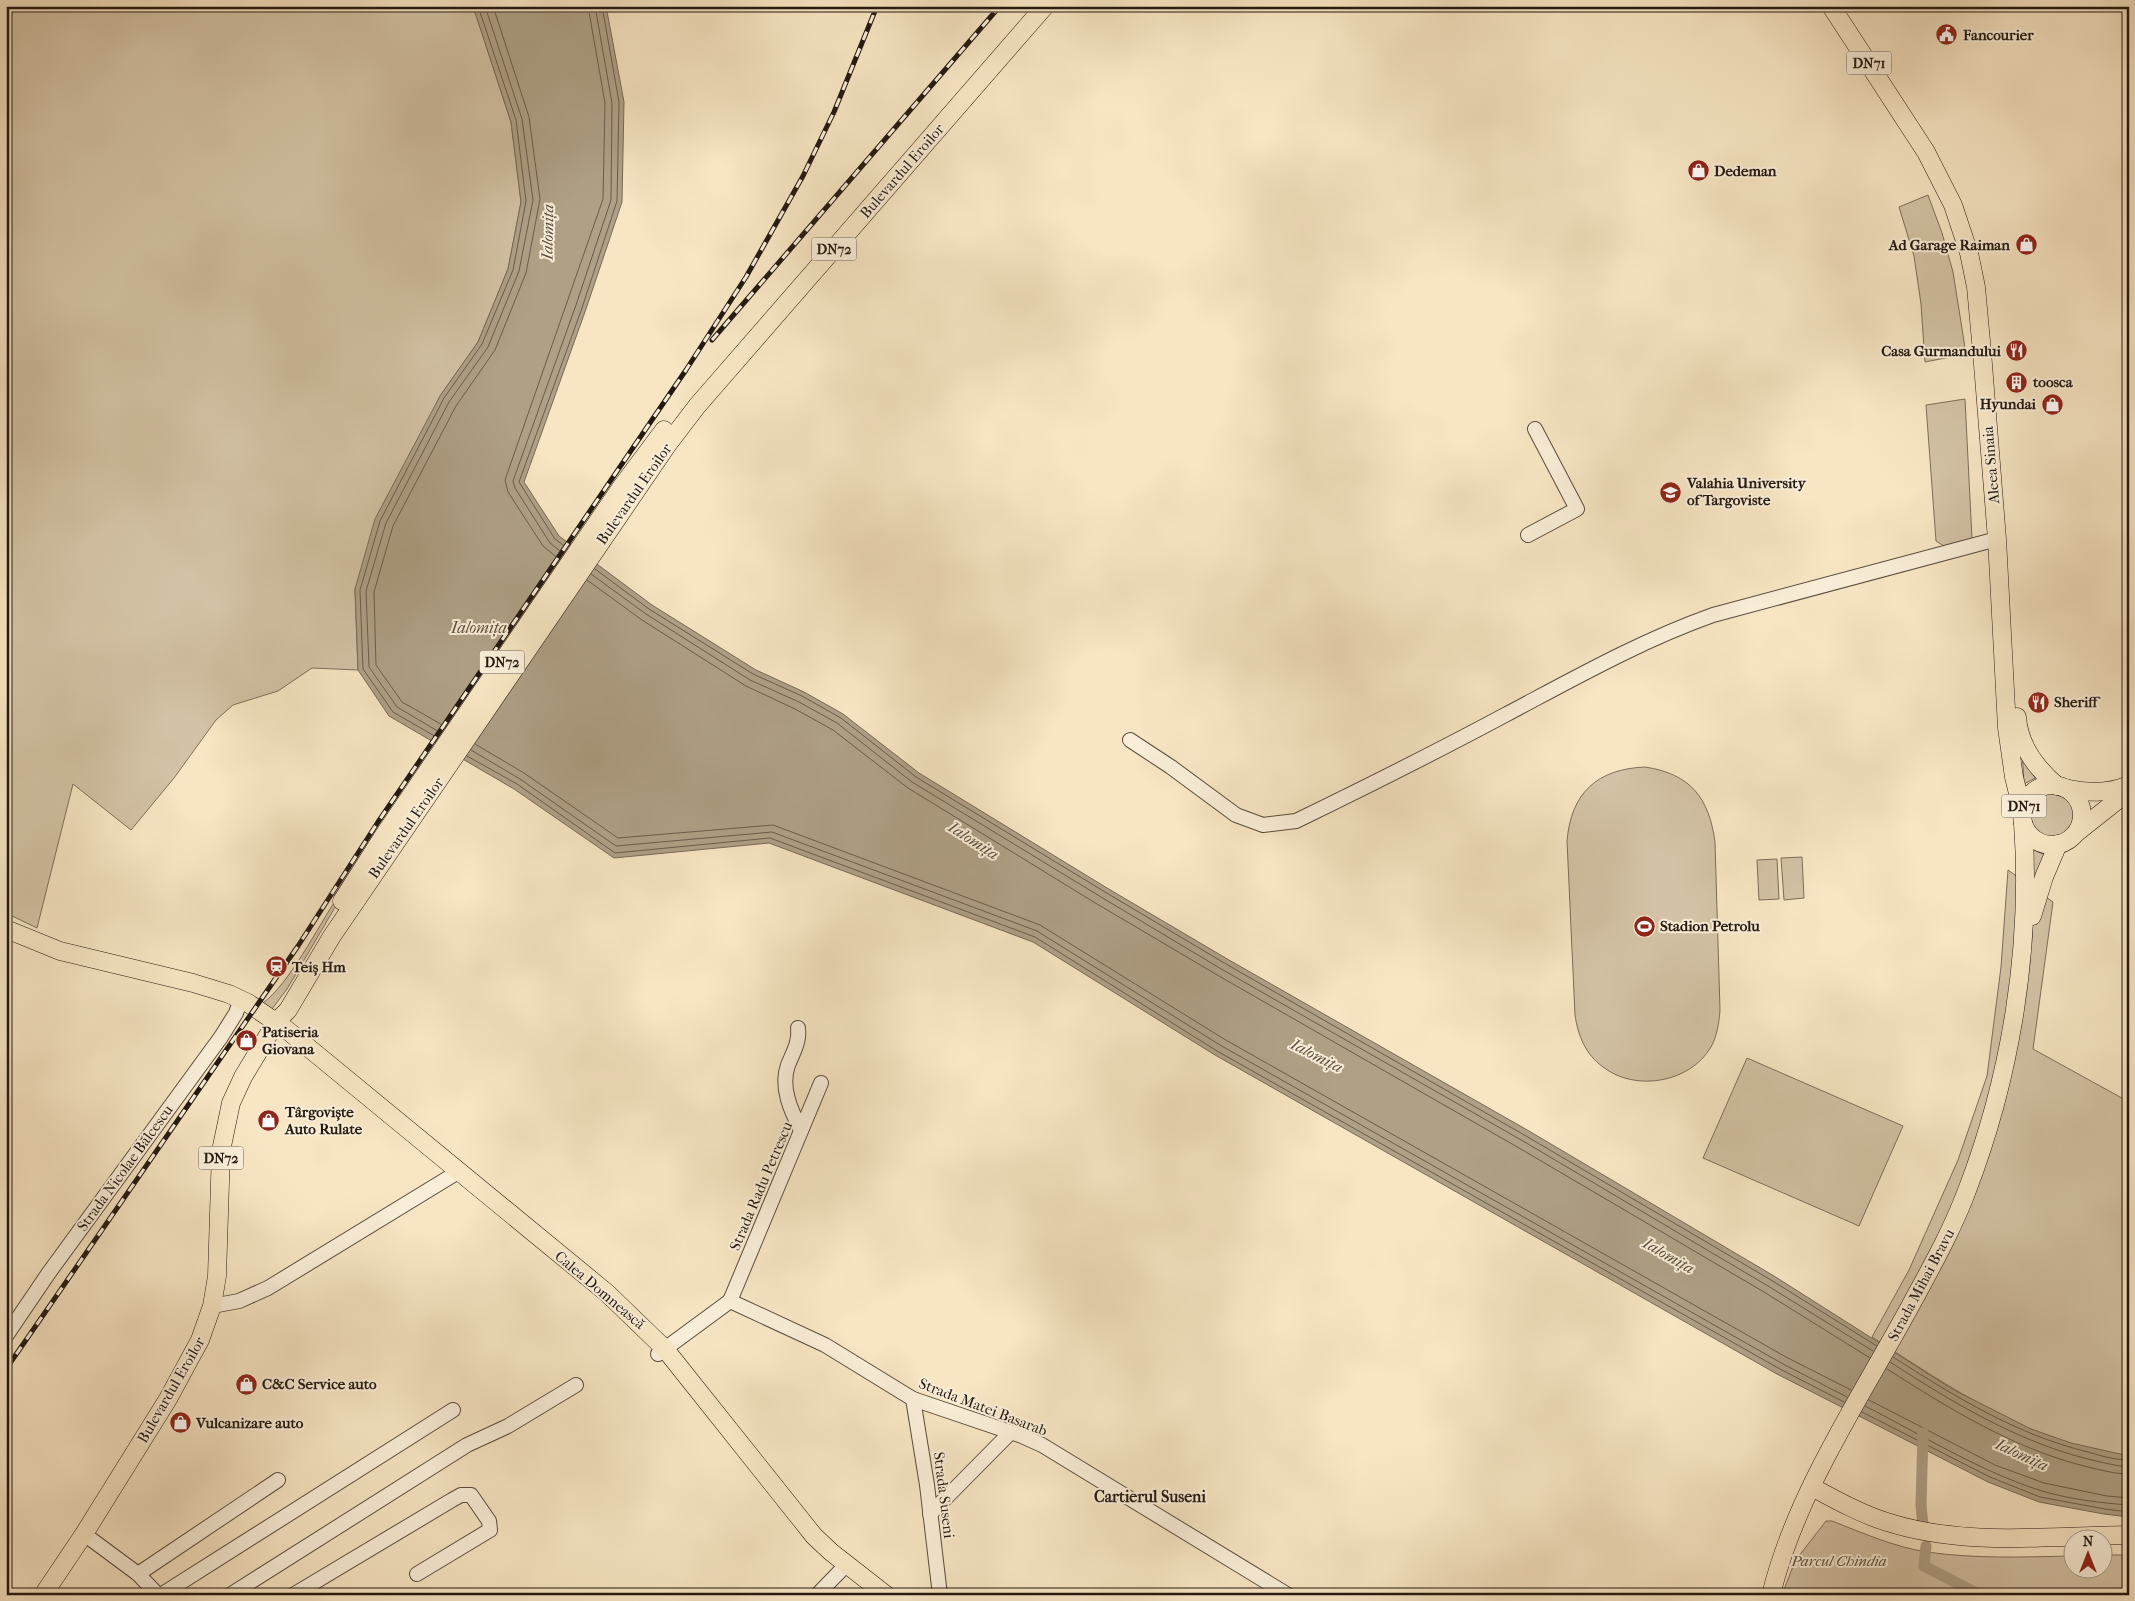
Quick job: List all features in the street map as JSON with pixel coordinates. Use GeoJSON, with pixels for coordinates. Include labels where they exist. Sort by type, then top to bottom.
{"type":"FeatureCollection","features":[{"type":"Feature","properties":{"kind":"main road","name":"Bulevardul Eroilor"},"geometry":{"type":"LineString","coordinates":[[43,1595],[84,1534],[188,1364],[204,1331],[212,1306],[219,1243],[221,1151],[226,1120],[235,1092],[276,1022],[280,1006],[292,984],[625,493],[658,437],[728,354],[1032,6]]}},
{"type":"Feature","properties":{"kind":"main road","name":"Bulevardul Eroilor"},"geometry":{"type":"LineString","coordinates":[[625,493],[697,406],[1046,6]]}},
{"type":"Feature","properties":{"kind":"main road","name":"Aleea Sinaia"},"geometry":{"type":"LineString","coordinates":[[1831,6],[1918,138],[1949,195],[1961,226],[1972,270],[1978,307],[1997,539],[2006,717],[2014,777],[2027,831],[2040,843],[2058,844]]}},
{"type":"Feature","properties":{"kind":"main road","name":"Aleea Sinaia"},"geometry":{"type":"LineString","coordinates":[[1841,6],[1903,98],[1934,149],[1960,198],[1976,249],[1984,286],[1991,353],[2007,538],[2017,720],[2021,740],[2040,771],[2072,793],[2081,808],[2080,825],[2076,833]]}},
{"type":"Feature","properties":{"kind":"main road"},"geometry":{"type":"LineString","coordinates":[[2061,787],[2083,792],[2104,792],[2129,784]]}},
{"type":"Feature","properties":{"kind":"main road","name":"DN71"},"geometry":{"type":"LineString","coordinates":[[2023,817],[2025,801],[2039,789],[2048,786],[2061,787]]}},
{"type":"Feature","properties":{"kind":"main road"},"geometry":{"type":"LineString","coordinates":[[2058,844],[2070,839],[2129,791]]}},
{"type":"Feature","properties":{"kind":"main road","name":"Strada Mihai Bravu"},"geometry":{"type":"LineString","coordinates":[[2022,957],[2026,887],[2023,817]]}},
{"type":"Feature","properties":{"kind":"main road","name":"Strada Mihai Bravu"},"geometry":{"type":"LineString","coordinates":[[1771,1595],[1783,1550],[1812,1486],[1914,1300],[1955,1220],[1987,1134],[2006,1055],[2022,957],[2039,890],[2058,844]]}},
{"type":"Feature","properties":{"kind":"main road"},"geometry":{"type":"LineString","coordinates":[[6,929],[60,951],[212,988],[241,999],[276,1022]]}},
{"type":"Feature","properties":{"kind":"main road","name":"Calea Domnească"},"geometry":{"type":"LineString","coordinates":[[276,1022],[301,1052],[607,1293],[662,1351],[814,1536],[874,1595]]}},
{"type":"Feature","properties":{"kind":"main road","name":"Calea Domnească"},"geometry":{"type":"LineString","coordinates":[[276,1022],[306,1044],[455,1174]]}},
{"type":"Feature","properties":{"kind":"main road"},"geometry":{"type":"LineString","coordinates":[[1823,1465],[1822,1480],[1829,1496]]}},
{"type":"Feature","properties":{"kind":"main road"},"geometry":{"type":"LineString","coordinates":[[1812,1486],[1829,1496],[1886,1522],[1924,1532],[1950,1536],[1996,1538],[2129,1535]]}},
{"type":"Feature","properties":{"kind":"main road"},"geometry":{"type":"LineString","coordinates":[[1794,1523],[1813,1500],[1829,1496]]}},
{"type":"Feature","properties":{"kind":"main road","name":"Calea Domnească"},"geometry":{"type":"LineString","coordinates":[[844,1567],[886,1595]]}},
{"type":"Feature","properties":{"kind":"street"},"geometry":{"type":"LineString","coordinates":[[1528,535],[1576,509],[1535,429]]}},
{"type":"Feature","properties":{"kind":"street"},"geometry":{"type":"LineString","coordinates":[[1130,740],[1171,767],[1236,815],[1264,825],[1296,821],[1583,673],[1671,630],[1713,615],[1997,539]]}},
{"type":"Feature","properties":{"kind":"street","name":"Strada Nicolae Bălcescu"},"geometry":{"type":"LineString","coordinates":[[6,1336],[221,1037],[236,1013],[241,999]]}},
{"type":"Feature","properties":{"kind":"street"},"geometry":{"type":"LineString","coordinates":[[798,1028],[800,1036],[785,1076],[788,1098],[801,1130]]}},
{"type":"Feature","properties":{"kind":"street","name":"Strada Radu Petrescu"},"geometry":{"type":"LineString","coordinates":[[730,1301],[821,1083]]}},
{"type":"Feature","properties":{"kind":"street"},"geometry":{"type":"LineString","coordinates":[[212,1306],[239,1301],[268,1288],[455,1174]]}},
{"type":"Feature","properties":{"kind":"street"},"geometry":{"type":"LineString","coordinates":[[662,1351],[730,1301]]}},
{"type":"Feature","properties":{"kind":"street","name":"Strada Matei Basarab"},"geometry":{"type":"LineString","coordinates":[[730,1301],[825,1346],[913,1399],[1042,1445],[1285,1594]]}},
{"type":"Feature","properties":{"kind":"street"},"geometry":{"type":"LineString","coordinates":[[230,1595],[467,1445],[508,1426],[576,1385]]}},
{"type":"Feature","properties":{"kind":"street","name":"Strada Suseni"},"geometry":{"type":"LineString","coordinates":[[913,1399],[940,1595]]}},
{"type":"Feature","properties":{"kind":"street"},"geometry":{"type":"LineString","coordinates":[[84,1534],[138,1574],[160,1595],[452,1410]]}},
{"type":"Feature","properties":{"kind":"street"},"geometry":{"type":"LineString","coordinates":[[930,1514],[1010,1433]]}},
{"type":"Feature","properties":{"kind":"street"},"geometry":{"type":"LineString","coordinates":[[138,1574],[278,1480]]}},
{"type":"Feature","properties":{"kind":"street"},"geometry":{"type":"LineString","coordinates":[[293,1595],[452,1500],[462,1495],[471,1495],[489,1521],[490,1530],[417,1574]]}},
{"type":"Feature","properties":{"kind":"street"},"geometry":{"type":"LineString","coordinates":[[817,1595],[844,1567]]}},
{"type":"Feature","properties":{"kind":"green space"},"geometry":{"type":"Polygon","coordinates":[[[6,6],[473,6],[511,122],[521,202],[508,269],[478,342],[440,396],[355,589],[358,670],[312,668],[278,691],[233,705],[216,720],[174,778],[131,830],[73,784],[37,928],[6,913],[6,6]]]}},
{"type":"Feature","properties":{"kind":"green space"},"geometry":{"type":"Polygon","coordinates":[[[1928,195],[1942,233],[1953,272],[1966,354],[1925,362],[1921,304],[1914,256],[1899,207],[1928,195]]]}},
{"type":"Feature","properties":{"kind":"green space"},"geometry":{"type":"Polygon","coordinates":[[[1965,399],[1972,539],[1944,546],[1936,541],[1926,405],[1965,399]]]}},
{"type":"Feature","properties":{"kind":"green space"},"geometry":{"type":"Polygon","coordinates":[[[2022,749],[2039,776],[2024,784],[2022,749]]]}},
{"type":"Feature","properties":{"kind":"green space","name":"Stadion Petrolu"},"geometry":{"type":"Polygon","coordinates":[[[1645,767],[1675,775],[1686,782],[1695,791],[1708,813],[1715,842],[1720,1010],[1715,1038],[1702,1059],[1690,1069],[1676,1076],[1646,1081],[1616,1075],[1603,1067],[1591,1056],[1583,1044],[1578,1030],[1575,1015],[1567,841],[1574,809],[1590,787],[1600,779],[1613,773],[1645,767]]]}},
{"type":"Feature","properties":{"kind":"green space"},"geometry":{"type":"Polygon","coordinates":[[[2052,793],[2064,797],[2070,803],[2074,815],[2070,827],[2064,833],[2052,837],[2040,833],[2034,827],[2030,815],[2034,803],[2040,797],[2052,793]]]}},
{"type":"Feature","properties":{"kind":"green space"},"geometry":{"type":"Polygon","coordinates":[[[376,831],[378,834],[287,989],[272,1009],[263,1003],[283,983],[303,954],[337,898],[334,896],[376,831]]]}},
{"type":"Feature","properties":{"kind":"green space"},"geometry":{"type":"Polygon","coordinates":[[[2030,848],[2045,855],[2036,890],[2053,902],[2033,1049],[2129,1102],[2129,1456],[2094,1450],[2060,1440],[1994,1412],[1872,1337],[1909,1270],[1958,1160],[1987,1076],[2001,967],[2008,870],[2029,885],[2030,848]]]}},
{"type":"Feature","properties":{"kind":"green space"},"geometry":{"type":"Polygon","coordinates":[[[1802,857],[1804,898],[1784,900],[1781,858],[1802,857]]]}},
{"type":"Feature","properties":{"kind":"green space"},"geometry":{"type":"Polygon","coordinates":[[[1777,859],[1779,899],[1759,900],[1757,860],[1777,859]]]}},
{"type":"Feature","properties":{"kind":"green space"},"geometry":{"type":"Polygon","coordinates":[[[1747,1058],[1903,1126],[1859,1226],[1703,1158],[1747,1058]]]}},
{"type":"Feature","properties":{"kind":"green space","name":"Parcul Chindia"},"geometry":{"type":"Polygon","coordinates":[[[1826,1521],[1832,1521],[1903,1547],[1927,1552],[1964,1556],[2062,1556],[2062,1578],[2112,1578],[2112,1555],[2129,1555],[2129,1585],[2126,1595],[1782,1595],[1795,1561],[1826,1521]]]}},
{"type":"Feature","properties":{"kind":"water","name":"Ialomița"},"geometry":{"type":"Polygon","coordinates":[[[473,6],[606,6],[624,102],[622,202],[524,482],[559,536],[652,605],[756,670],[804,692],[843,714],[919,773],[1229,960],[1529,1131],[1774,1276],[1952,1389],[2031,1429],[2071,1443],[2129,1456],[2129,1517],[2039,1502],[1988,1482],[1777,1374],[1215,1055],[1033,942],[769,843],[614,858],[514,789],[389,716],[358,670],[355,589],[375,519],[440,396],[478,342],[508,269],[521,202],[511,122],[473,6]]]}},
{"type":"Feature","properties":{"kind":"waterway"},"geometry":{"type":"LineString","coordinates":[[1923,1433],[1921,1505],[1923,1526]]}},
{"type":"Feature","properties":{"kind":"waterway"},"geometry":{"type":"LineString","coordinates":[[1926,1546],[1924,1566],[1980,1595]]}},
{"type":"Feature","properties":{"kind":"railway"},"geometry":{"type":"LineString","coordinates":[[6,1369],[298,946],[378,822],[686,370],[746,277],[803,176],[834,112],[877,6]]}},
{"type":"Feature","properties":{"kind":"railway"},"geometry":{"type":"LineString","coordinates":[[712,340],[1000,6]]}},
{"type":"Feature","properties":{"kind":"place","name":"Fancourier"},"geometry":{"type":"Point","coordinates":[1947,35]}},
{"type":"Feature","properties":{"kind":"place","name":"Dedeman"},"geometry":{"type":"Point","coordinates":[1698,171]}},
{"type":"Feature","properties":{"kind":"place","name":"Ad Garage Raiman"},"geometry":{"type":"Point","coordinates":[2026,245]}},
{"type":"Feature","properties":{"kind":"place","name":"Casa Gurmandului"},"geometry":{"type":"Point","coordinates":[2017,351]}},
{"type":"Feature","properties":{"kind":"place","name":"toosca"},"geometry":{"type":"Point","coordinates":[2017,382]}},
{"type":"Feature","properties":{"kind":"place","name":"Hyundai"},"geometry":{"type":"Point","coordinates":[2052,404]}},
{"type":"Feature","properties":{"kind":"place","name":"Valahia University of Targoviste"},"geometry":{"type":"Point","coordinates":[1671,492]}},
{"type":"Feature","properties":{"kind":"place","name":"Sheriff"},"geometry":{"type":"Point","coordinates":[2038,702]}},
{"type":"Feature","properties":{"kind":"place","name":"Stadion Petrolu"},"geometry":{"type":"Point","coordinates":[1644,926]}},
{"type":"Feature","properties":{"kind":"place","name":"Teiș Hm"},"geometry":{"type":"Point","coordinates":[276,967]}},
{"type":"Feature","properties":{"kind":"place","name":"Patiseria Giovana"},"geometry":{"type":"Point","coordinates":[246,1041]}},
{"type":"Feature","properties":{"kind":"place","name":"Târgoviște Auto Rulate"},"geometry":{"type":"Point","coordinates":[269,1121]}},
{"type":"Feature","properties":{"kind":"place","name":"C&C Service auto"},"geometry":{"type":"Point","coordinates":[246,1384]}},
{"type":"Feature","properties":{"kind":"place","name":"Vulcanizare auto"},"geometry":{"type":"Point","coordinates":[180,1423]}},
{"type":"Feature","properties":{"kind":"district","name":"Cartierul Suseni"},"geometry":{"type":"Point","coordinates":[1150,1496]}}]}
